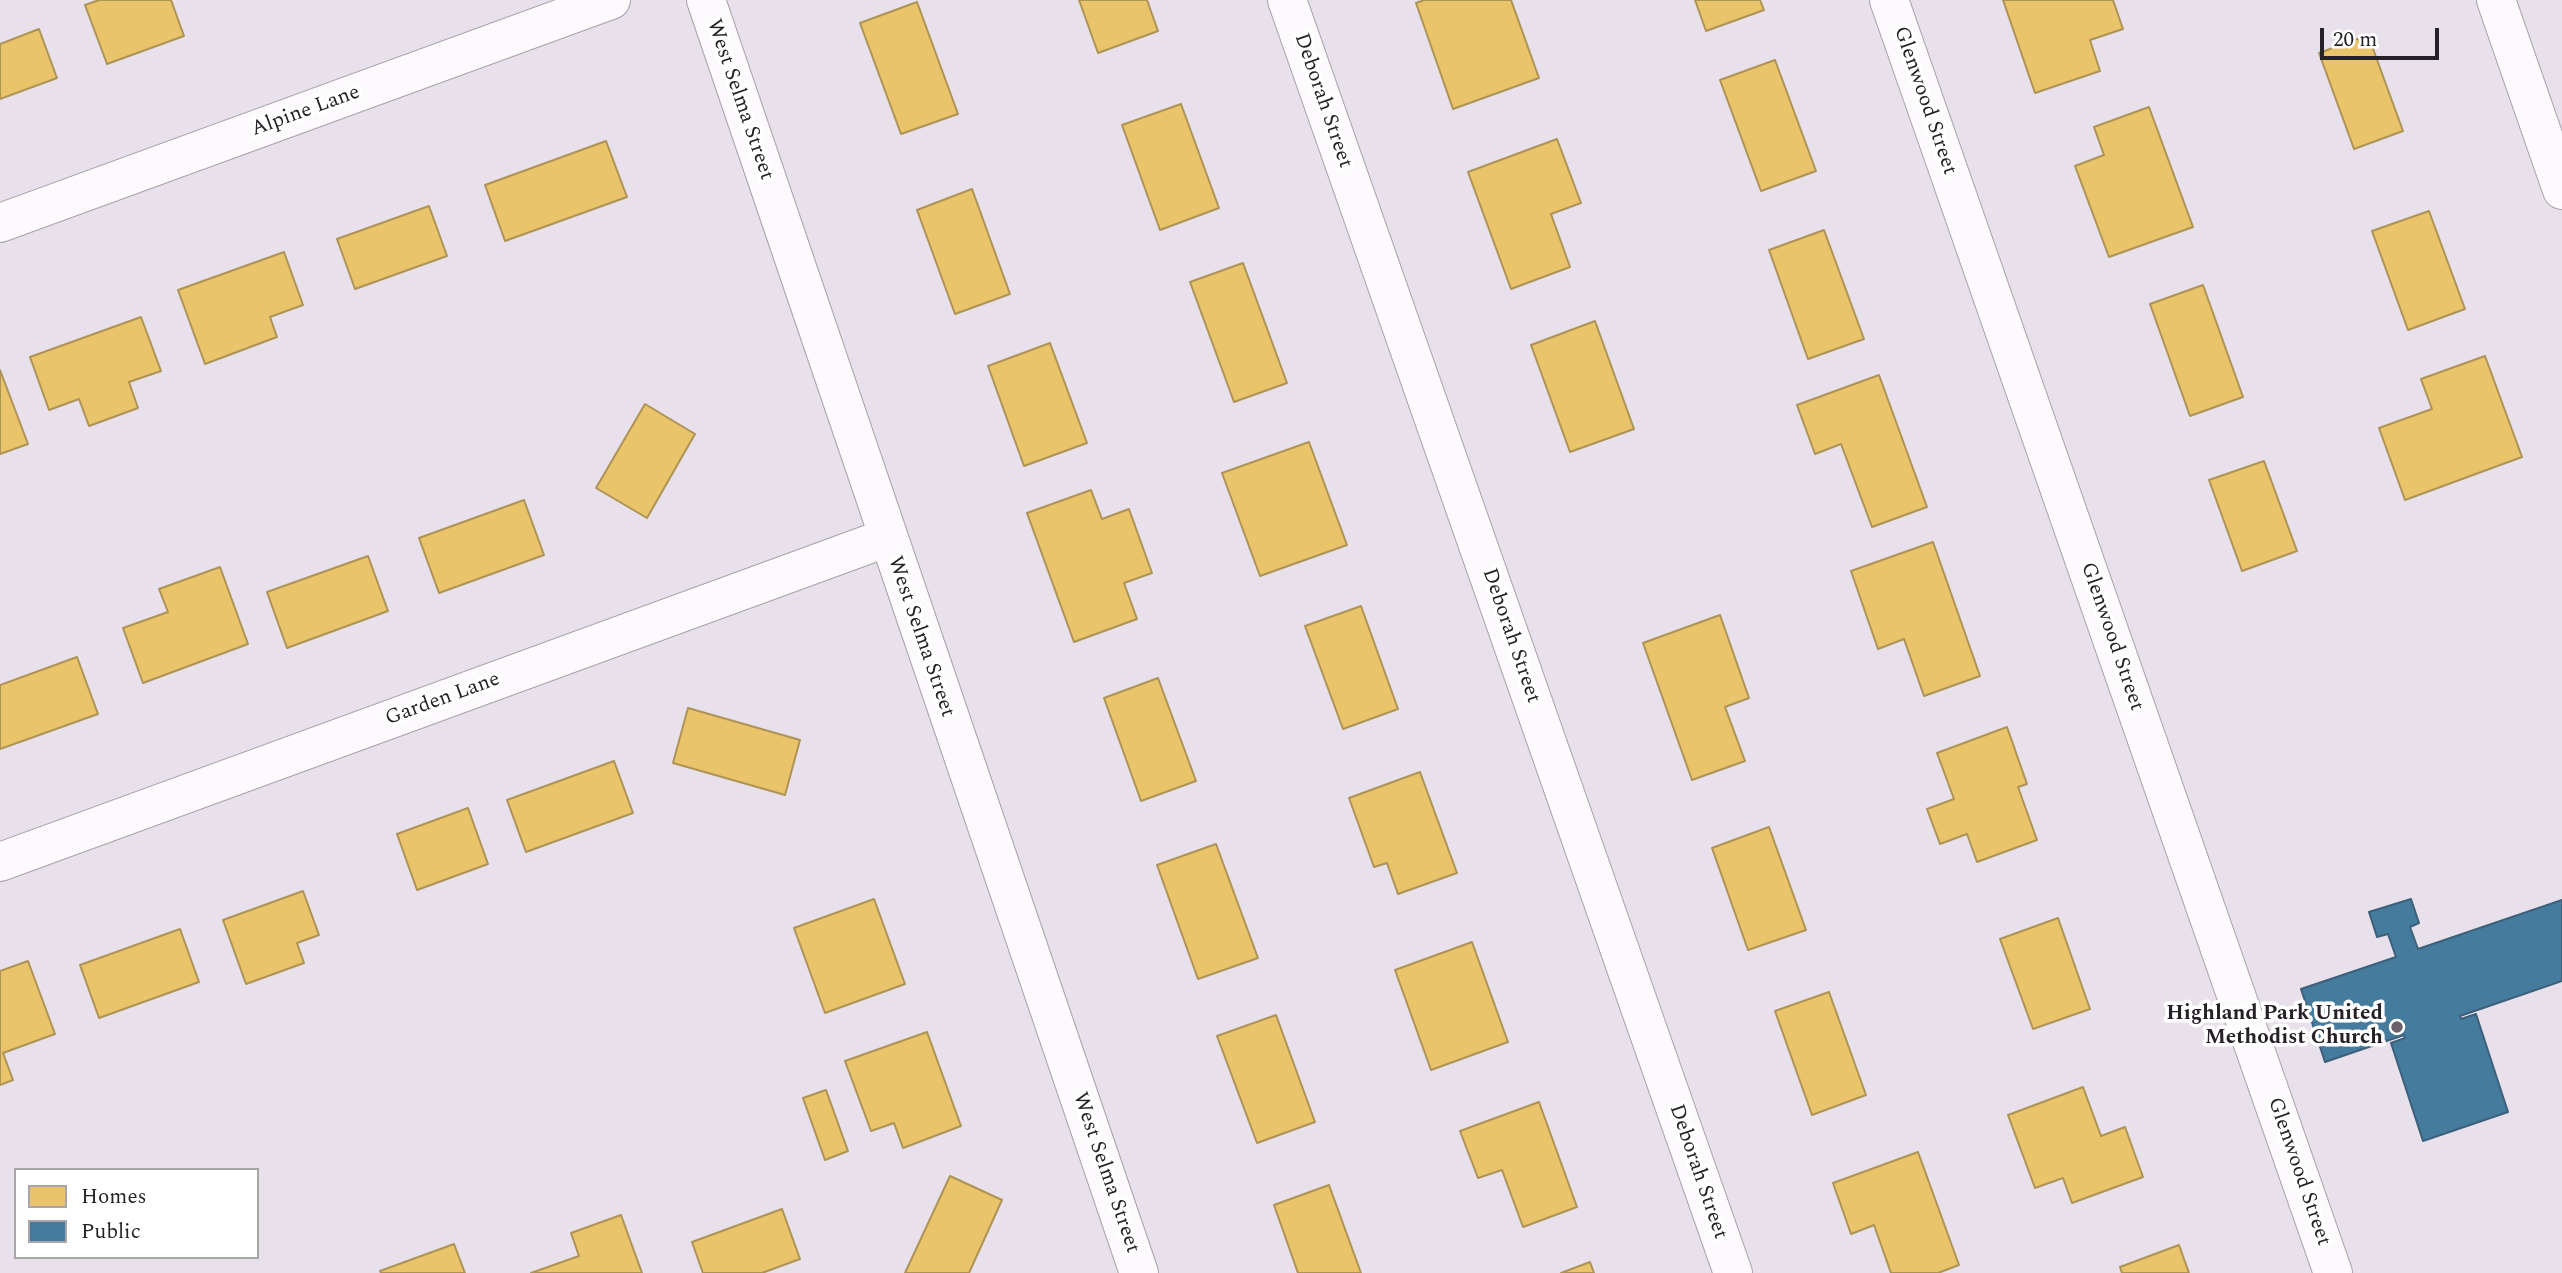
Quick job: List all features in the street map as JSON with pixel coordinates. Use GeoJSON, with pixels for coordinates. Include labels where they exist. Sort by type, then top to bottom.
{"type":"FeatureCollection","features":[{"type":"Feature","properties":{"kind":"street","name":"Alpine Lane"},"geometry":{"type":"LineString","coordinates":[[0,223],[611,0]]}},
{"type":"Feature","properties":{"kind":"street","name":"West Selma Street"},"geometry":{"type":"LineString","coordinates":[[706,0],[886,538],[1139,1273]]}},
{"type":"Feature","properties":{"kind":"street","name":"Deborah Street"},"geometry":{"type":"LineString","coordinates":[[1287,0],[1733,1273]]}},
{"type":"Feature","properties":{"kind":"street","name":"Glenwood Street"},"geometry":{"type":"LineString","coordinates":[[1889,0],[2333,1273]]}},
{"type":"Feature","properties":{"kind":"street"},"geometry":{"type":"LineString","coordinates":[[2496,0],[2562,190]]}},
{"type":"Feature","properties":{"kind":"street","name":"Garden Lane"},"geometry":{"type":"LineString","coordinates":[[0,862],[886,538]]}},
{"type":"Feature","properties":{"kind":"building: Homes"},"geometry":{"type":"Polygon","coordinates":[[[99,0],[171,0],[184,36],[107,64],[85,5],[99,0]]]}},
{"type":"Feature","properties":{"kind":"building: Homes"},"geometry":{"type":"Polygon","coordinates":[[[1079,0],[1147,0],[1158,31],[1098,53],[1079,0]]]}},
{"type":"Feature","properties":{"kind":"building: Homes"},"geometry":{"type":"Polygon","coordinates":[[[1424,0],[1511,0],[1539,78],[1453,109],[1416,3],[1424,0]]]}},
{"type":"Feature","properties":{"kind":"building: Homes"},"geometry":{"type":"Polygon","coordinates":[[[1695,0],[1760,0],[1764,10],[1706,31],[1695,0]]]}},
{"type":"Feature","properties":{"kind":"building: Homes"},"geometry":{"type":"Polygon","coordinates":[[[2003,0],[2113,0],[2123,29],[2090,40],[2100,71],[2035,93],[2003,0]]]}},
{"type":"Feature","properties":{"kind":"building: Homes"},"geometry":{"type":"Polygon","coordinates":[[[917,2],[958,114],[901,134],[860,23],[917,2]]]}},
{"type":"Feature","properties":{"kind":"building: Homes"},"geometry":{"type":"Polygon","coordinates":[[[39,29],[57,78],[0,99],[0,44],[39,29]]]}},
{"type":"Feature","properties":{"kind":"building: Homes"},"geometry":{"type":"Polygon","coordinates":[[[2368,35],[2403,131],[2354,149],[2319,53],[2368,35]]]}},
{"type":"Feature","properties":{"kind":"building: Homes"},"geometry":{"type":"Polygon","coordinates":[[[1775,60],[1816,171],[1761,191],[1720,80],[1775,60]]]}},
{"type":"Feature","properties":{"kind":"building: Homes"},"geometry":{"type":"Polygon","coordinates":[[[1181,104],[1219,208],[1160,230],[1122,125],[1181,104]]]}},
{"type":"Feature","properties":{"kind":"building: Homes"},"geometry":{"type":"Polygon","coordinates":[[[2149,107],[2193,227],[2109,257],[2075,166],[2104,155],[2094,127],[2149,107]]]}},
{"type":"Feature","properties":{"kind":"building: Homes"},"geometry":{"type":"Polygon","coordinates":[[[1557,139],[1581,203],[1551,214],[1570,267],[1511,289],[1468,172],[1557,139]]]}},
{"type":"Feature","properties":{"kind":"building: Homes"},"geometry":{"type":"Polygon","coordinates":[[[606,141],[627,197],[505,241],[485,185],[606,141]]]}},
{"type":"Feature","properties":{"kind":"building: Homes"},"geometry":{"type":"Polygon","coordinates":[[[972,189],[1010,294],[955,314],[917,210],[972,189]]]}},
{"type":"Feature","properties":{"kind":"building: Homes"},"geometry":{"type":"Polygon","coordinates":[[[429,206],[447,256],[355,289],[337,239],[429,206]]]}},
{"type":"Feature","properties":{"kind":"building: Homes"},"geometry":{"type":"Polygon","coordinates":[[[2429,211],[2465,309],[2408,330],[2372,231],[2429,211]]]}},
{"type":"Feature","properties":{"kind":"building: Homes"},"geometry":{"type":"Polygon","coordinates":[[[1824,230],[1864,339],[1808,359],[1769,250],[1824,230]]]}},
{"type":"Feature","properties":{"kind":"building: Homes"},"geometry":{"type":"Polygon","coordinates":[[[284,252],[303,305],[270,317],[277,337],[205,364],[178,290],[284,252]]]}},
{"type":"Feature","properties":{"kind":"building: Homes"},"geometry":{"type":"Polygon","coordinates":[[[1243,263],[1287,383],[1234,402],[1190,282],[1243,263]]]}},
{"type":"Feature","properties":{"kind":"building: Homes"},"geometry":{"type":"Polygon","coordinates":[[[2203,285],[2243,397],[2190,416],[2150,304],[2203,285]]]}},
{"type":"Feature","properties":{"kind":"building: Homes"},"geometry":{"type":"Polygon","coordinates":[[[141,317],[161,371],[129,382],[138,408],[89,426],[79,399],[49,410],[30,357],[141,317]]]}},
{"type":"Feature","properties":{"kind":"building: Homes"},"geometry":{"type":"Polygon","coordinates":[[[1595,321],[1634,429],[1570,452],[1531,345],[1595,321]]]}},
{"type":"Feature","properties":{"kind":"building: Homes"},"geometry":{"type":"Polygon","coordinates":[[[1050,343],[1087,443],[1024,466],[988,366],[1050,343]]]}},
{"type":"Feature","properties":{"kind":"building: Homes"},"geometry":{"type":"Polygon","coordinates":[[[2485,356],[2522,457],[2405,500],[2379,428],[2432,409],[2421,379],[2485,356]]]}},
{"type":"Feature","properties":{"kind":"building: Homes"},"geometry":{"type":"Polygon","coordinates":[[[0,370],[28,444],[0,454],[0,370]]]}},
{"type":"Feature","properties":{"kind":"building: Homes"},"geometry":{"type":"Polygon","coordinates":[[[1879,375],[1927,507],[1872,527],[1841,444],[1815,454],[1797,405],[1879,375]]]}},
{"type":"Feature","properties":{"kind":"building: Homes"},"geometry":{"type":"Polygon","coordinates":[[[645,404],[695,434],[647,518],[596,488],[645,404]]]}},
{"type":"Feature","properties":{"kind":"building: Homes"},"geometry":{"type":"Polygon","coordinates":[[[1309,442],[1347,545],[1260,576],[1222,473],[1309,442]]]}},
{"type":"Feature","properties":{"kind":"building: Homes"},"geometry":{"type":"Polygon","coordinates":[[[2264,461],[2297,551],[2242,571],[2209,480],[2264,461]]]}},
{"type":"Feature","properties":{"kind":"building: Homes"},"geometry":{"type":"Polygon","coordinates":[[[1091,490],[1102,519],[1129,509],[1152,573],[1124,583],[1137,619],[1074,642],[1027,513],[1091,490]]]}},
{"type":"Feature","properties":{"kind":"building: Homes"},"geometry":{"type":"Polygon","coordinates":[[[524,500],[544,555],[439,593],[419,538],[524,500]]]}},
{"type":"Feature","properties":{"kind":"building: Homes"},"geometry":{"type":"Polygon","coordinates":[[[1933,542],[1980,676],[1924,696],[1904,639],[1878,649],[1851,571],[1933,542]]]}},
{"type":"Feature","properties":{"kind":"building: Homes"},"geometry":{"type":"Polygon","coordinates":[[[368,556],[388,611],[287,648],[267,592],[368,556]]]}},
{"type":"Feature","properties":{"kind":"building: Homes"},"geometry":{"type":"Polygon","coordinates":[[[220,567],[248,644],[143,683],[123,628],[168,612],[159,589],[220,567]]]}},
{"type":"Feature","properties":{"kind":"building: Homes"},"geometry":{"type":"Polygon","coordinates":[[[1361,606],[1398,709],[1343,729],[1305,626],[1361,606]]]}},
{"type":"Feature","properties":{"kind":"building: Homes"},"geometry":{"type":"Polygon","coordinates":[[[1720,615],[1749,698],[1725,707],[1745,761],[1692,780],[1643,643],[1720,615]]]}},
{"type":"Feature","properties":{"kind":"building: Homes"},"geometry":{"type":"Polygon","coordinates":[[[77,657],[98,714],[0,749],[0,685],[77,657]]]}},
{"type":"Feature","properties":{"kind":"building: Homes"},"geometry":{"type":"Polygon","coordinates":[[[1158,678],[1196,781],[1141,801],[1104,698],[1158,678]]]}},
{"type":"Feature","properties":{"kind":"building: Homes"},"geometry":{"type":"Polygon","coordinates":[[[688,708],[800,740],[785,795],[673,763],[688,708]]]}},
{"type":"Feature","properties":{"kind":"building: Homes"},"geometry":{"type":"Polygon","coordinates":[[[2007,727],[2027,784],[2018,787],[2037,840],[1977,862],[1967,834],[1940,844],[1927,809],[1954,799],[1937,753],[2007,727]]]}},
{"type":"Feature","properties":{"kind":"building: Homes"},"geometry":{"type":"Polygon","coordinates":[[[614,761],[633,813],[526,852],[507,800],[614,761]]]}},
{"type":"Feature","properties":{"kind":"building: Homes"},"geometry":{"type":"Polygon","coordinates":[[[1420,772],[1457,873],[1398,894],[1387,863],[1374,867],[1349,798],[1420,772]]]}},
{"type":"Feature","properties":{"kind":"building: Homes"},"geometry":{"type":"Polygon","coordinates":[[[468,808],[488,864],[417,890],[397,834],[468,808]]]}},
{"type":"Feature","properties":{"kind":"building: Homes"},"geometry":{"type":"Polygon","coordinates":[[[1769,827],[1806,930],[1748,950],[1712,848],[1769,827]]]}},
{"type":"Feature","properties":{"kind":"building: Homes"},"geometry":{"type":"Polygon","coordinates":[[[1216,844],[1258,958],[1198,979],[1157,865],[1216,844]]]}},
{"type":"Feature","properties":{"kind":"building: Homes"},"geometry":{"type":"Polygon","coordinates":[[[303,891],[319,935],[297,943],[304,963],[246,984],[223,920],[303,891]]]}},
{"type":"Feature","properties":{"kind":"building: Homes"},"geometry":{"type":"Polygon","coordinates":[[[874,899],[905,984],[825,1013],[794,928],[874,899]]]}},
{"type":"Feature","properties":{"kind":"building: Homes"},"geometry":{"type":"Polygon","coordinates":[[[2058,918],[2090,1009],[2033,1029],[2000,939],[2058,918]]]}},
{"type":"Feature","properties":{"kind":"building: Homes"},"geometry":{"type":"Polygon","coordinates":[[[180,929],[199,982],[99,1018],[80,965],[180,929]]]}},
{"type":"Feature","properties":{"kind":"building: Homes"},"geometry":{"type":"Polygon","coordinates":[[[1472,942],[1508,1042],[1431,1070],[1395,970],[1472,942]]]}},
{"type":"Feature","properties":{"kind":"building: Homes"},"geometry":{"type":"Polygon","coordinates":[[[28,961],[55,1034],[3,1053],[13,1080],[0,1085],[0,971],[28,961]]]}},
{"type":"Feature","properties":{"kind":"building: Homes"},"geometry":{"type":"Polygon","coordinates":[[[1829,992],[1866,1095],[1812,1115],[1775,1011],[1829,992]]]}},
{"type":"Feature","properties":{"kind":"building: Homes"},"geometry":{"type":"Polygon","coordinates":[[[1276,1015],[1315,1122],[1257,1143],[1217,1036],[1276,1015]]]}},
{"type":"Feature","properties":{"kind":"building: Homes"},"geometry":{"type":"Polygon","coordinates":[[[927,1032],[961,1126],[903,1148],[894,1123],[871,1131],[845,1061],[927,1032]]]}},
{"type":"Feature","properties":{"kind":"building: Homes"},"geometry":{"type":"Polygon","coordinates":[[[2083,1087],[2101,1136],[2125,1127],[2143,1177],[2072,1203],[2063,1178],[2035,1188],[2008,1115],[2083,1087]]]}},
{"type":"Feature","properties":{"kind":"building: Homes"},"geometry":{"type":"Polygon","coordinates":[[[826,1090],[848,1151],[825,1160],[803,1098],[826,1090]]]}},
{"type":"Feature","properties":{"kind":"building: Homes"},"geometry":{"type":"Polygon","coordinates":[[[1539,1102],[1577,1207],[1523,1227],[1502,1170],[1478,1178],[1460,1131],[1539,1102]]]}},
{"type":"Feature","properties":{"kind":"building: Homes"},"geometry":{"type":"Polygon","coordinates":[[[1918,1152],[1959,1265],[1938,1273],[1891,1273],[1874,1225],[1851,1234],[1833,1183],[1918,1152]]]}},
{"type":"Feature","properties":{"kind":"building: Homes"},"geometry":{"type":"Polygon","coordinates":[[[950,1176],[1002,1200],[969,1273],[905,1273],[950,1176]]]}},
{"type":"Feature","properties":{"kind":"building: Homes"},"geometry":{"type":"Polygon","coordinates":[[[1329,1185],[1361,1273],[1298,1273],[1274,1205],[1329,1185]]]}},
{"type":"Feature","properties":{"kind":"building: Homes"},"geometry":{"type":"Polygon","coordinates":[[[782,1209],[800,1259],[762,1273],[703,1273],[692,1242],[782,1209]]]}},
{"type":"Feature","properties":{"kind":"building: Homes"},"geometry":{"type":"Polygon","coordinates":[[[621,1215],[642,1273],[531,1273],[579,1256],[571,1233],[621,1215]]]}},
{"type":"Feature","properties":{"kind":"building: Homes"},"geometry":{"type":"Polygon","coordinates":[[[454,1244],[465,1273],[380,1271],[454,1244]]]}},
{"type":"Feature","properties":{"kind":"building: Homes"},"geometry":{"type":"Polygon","coordinates":[[[2179,1245],[2189,1273],[2122,1273],[2120,1267],[2179,1245]]]}},
{"type":"Feature","properties":{"kind":"building: Homes"},"geometry":{"type":"Polygon","coordinates":[[[1590,1262],[1594,1273],[1561,1273],[1590,1262]]]}},
{"type":"Feature","properties":{"kind":"building: Public","name":"Highland Park United Methodist Church"},"geometry":{"type":"Polygon","coordinates":[[[2411,899],[2419,923],[2410,927],[2418,949],[2562,900],[2562,981],[2460,1016],[2461,1019],[2476,1014],[2508,1112],[2423,1141],[2391,1043],[2405,1038],[2404,1035],[2325,1062],[2301,989],[2396,957],[2388,934],[2377,937],[2369,912],[2411,899]]]}},
{"type":"Feature","properties":{"kind":"place","name":"Highland Park United Methodist Church"},"geometry":{"type":"Point","coordinates":[2397,1027]}}]}
